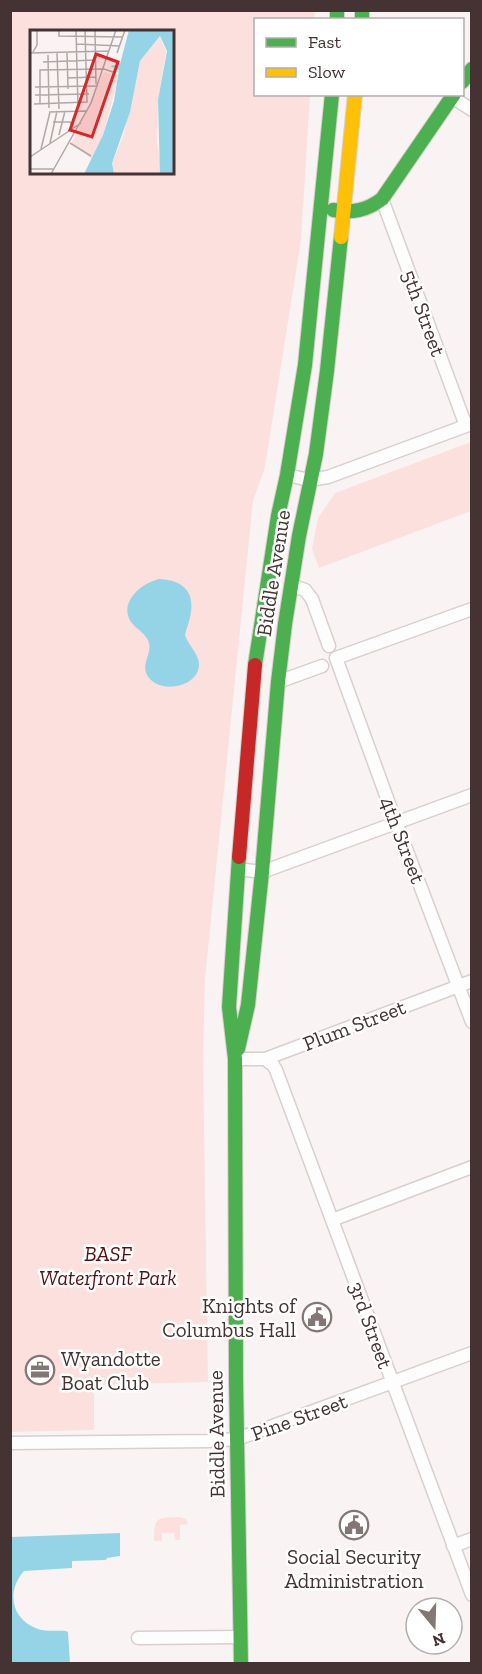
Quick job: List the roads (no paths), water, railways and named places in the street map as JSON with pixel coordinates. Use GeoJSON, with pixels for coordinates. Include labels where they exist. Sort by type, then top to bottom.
{"type":"FeatureCollection","features":[{"type":"Feature","properties":{"kind":"main road","name":"Biddle Avenue"},"geometry":{"type":"LineString","coordinates":[[241,1664],[236,1369],[235,1059],[229,1007],[255,660],[278,516],[306,365],[332,96]]}},
{"type":"Feature","properties":{"kind":"main road","name":"Biddle Avenue"},"geometry":{"type":"LineString","coordinates":[[235,1059],[248,1005],[278,682],[291,585],[309,480],[316,454],[327,371],[355,96]]}},
{"type":"Feature","properties":{"kind":"main road"},"geometry":{"type":"LineString","coordinates":[[320,207],[357,212],[371,208],[382,199],[453,96]]}},
{"type":"Feature","properties":{"kind":"street"},"geometry":{"type":"LineString","coordinates":[[453,96],[471,110]]}},
{"type":"Feature","properties":{"kind":"street","name":"5th Street"},"geometry":{"type":"LineString","coordinates":[[382,199],[469,425]]}},
{"type":"Feature","properties":{"kind":"street"},"geometry":{"type":"LineString","coordinates":[[287,475],[309,480],[328,477],[469,425]]}},
{"type":"Feature","properties":{"kind":"street"},"geometry":{"type":"LineString","coordinates":[[291,585],[305,590],[312,599],[329,646]]}},
{"type":"Feature","properties":{"kind":"street","name":"4th Street"},"geometry":{"type":"LineString","coordinates":[[471,609],[336,658],[471,1022]]}},
{"type":"Feature","properties":{"kind":"street"},"geometry":{"type":"LineString","coordinates":[[278,682],[322,666]]}},
{"type":"Feature","properties":{"kind":"street"},"geometry":{"type":"LineString","coordinates":[[238,869],[262,872],[471,795]]}},
{"type":"Feature","properties":{"kind":"street","name":"Plum Street"},"geometry":{"type":"LineString","coordinates":[[235,1059],[265,1059],[471,981]]}},
{"type":"Feature","properties":{"kind":"street","name":"3rd Street"},"geometry":{"type":"LineString","coordinates":[[265,1059],[276,1070],[471,1595]]}},
{"type":"Feature","properties":{"kind":"street"},"geometry":{"type":"LineString","coordinates":[[332,1220],[471,1167]]}},
{"type":"Feature","properties":{"kind":"street","name":"Pine Street"},"geometry":{"type":"LineString","coordinates":[[10,1443],[237,1439],[471,1353]]}},
{"type":"Feature","properties":{"kind":"street"},"geometry":{"type":"LineString","coordinates":[[453,1546],[471,1539]]}},
{"type":"Feature","properties":{"kind":"street"},"geometry":{"type":"LineString","coordinates":[[138,1638],[240,1637]]}},
{"type":"Feature","properties":{"kind":"water"},"geometry":{"type":"Polygon","coordinates":[[[159,579],[181,585],[186,589],[191,601],[185,635],[199,664],[193,678],[179,686],[162,686],[149,678],[145,665],[149,643],[131,622],[128,615],[128,607],[134,594],[152,581],[159,579]]]}},
{"type":"Feature","properties":{"kind":"water"},"geometry":{"type":"Polygon","coordinates":[[[120,1533],[120,1556],[106,1560],[72,1561],[72,1568],[24,1571],[18,1579],[13,1596],[17,1612],[29,1625],[38,1629],[68,1632],[70,1663],[11,1663],[11,1537],[120,1533]]]}},
{"type":"Feature","properties":{"kind":"place","name":"Knights of Columbus Hall"},"geometry":{"type":"Point","coordinates":[317,1317]}},
{"type":"Feature","properties":{"kind":"place","name":"Wyandotte Boat Club"},"geometry":{"type":"Point","coordinates":[40,1370]}},
{"type":"Feature","properties":{"kind":"place","name":"Social Security Administration"},"geometry":{"type":"Point","coordinates":[354,1525]}},
{"type":"Feature","properties":{"kind":"park label","name":"BASF Waterfront Park"},"geometry":{"type":"Point","coordinates":[108,1265]}}]}
